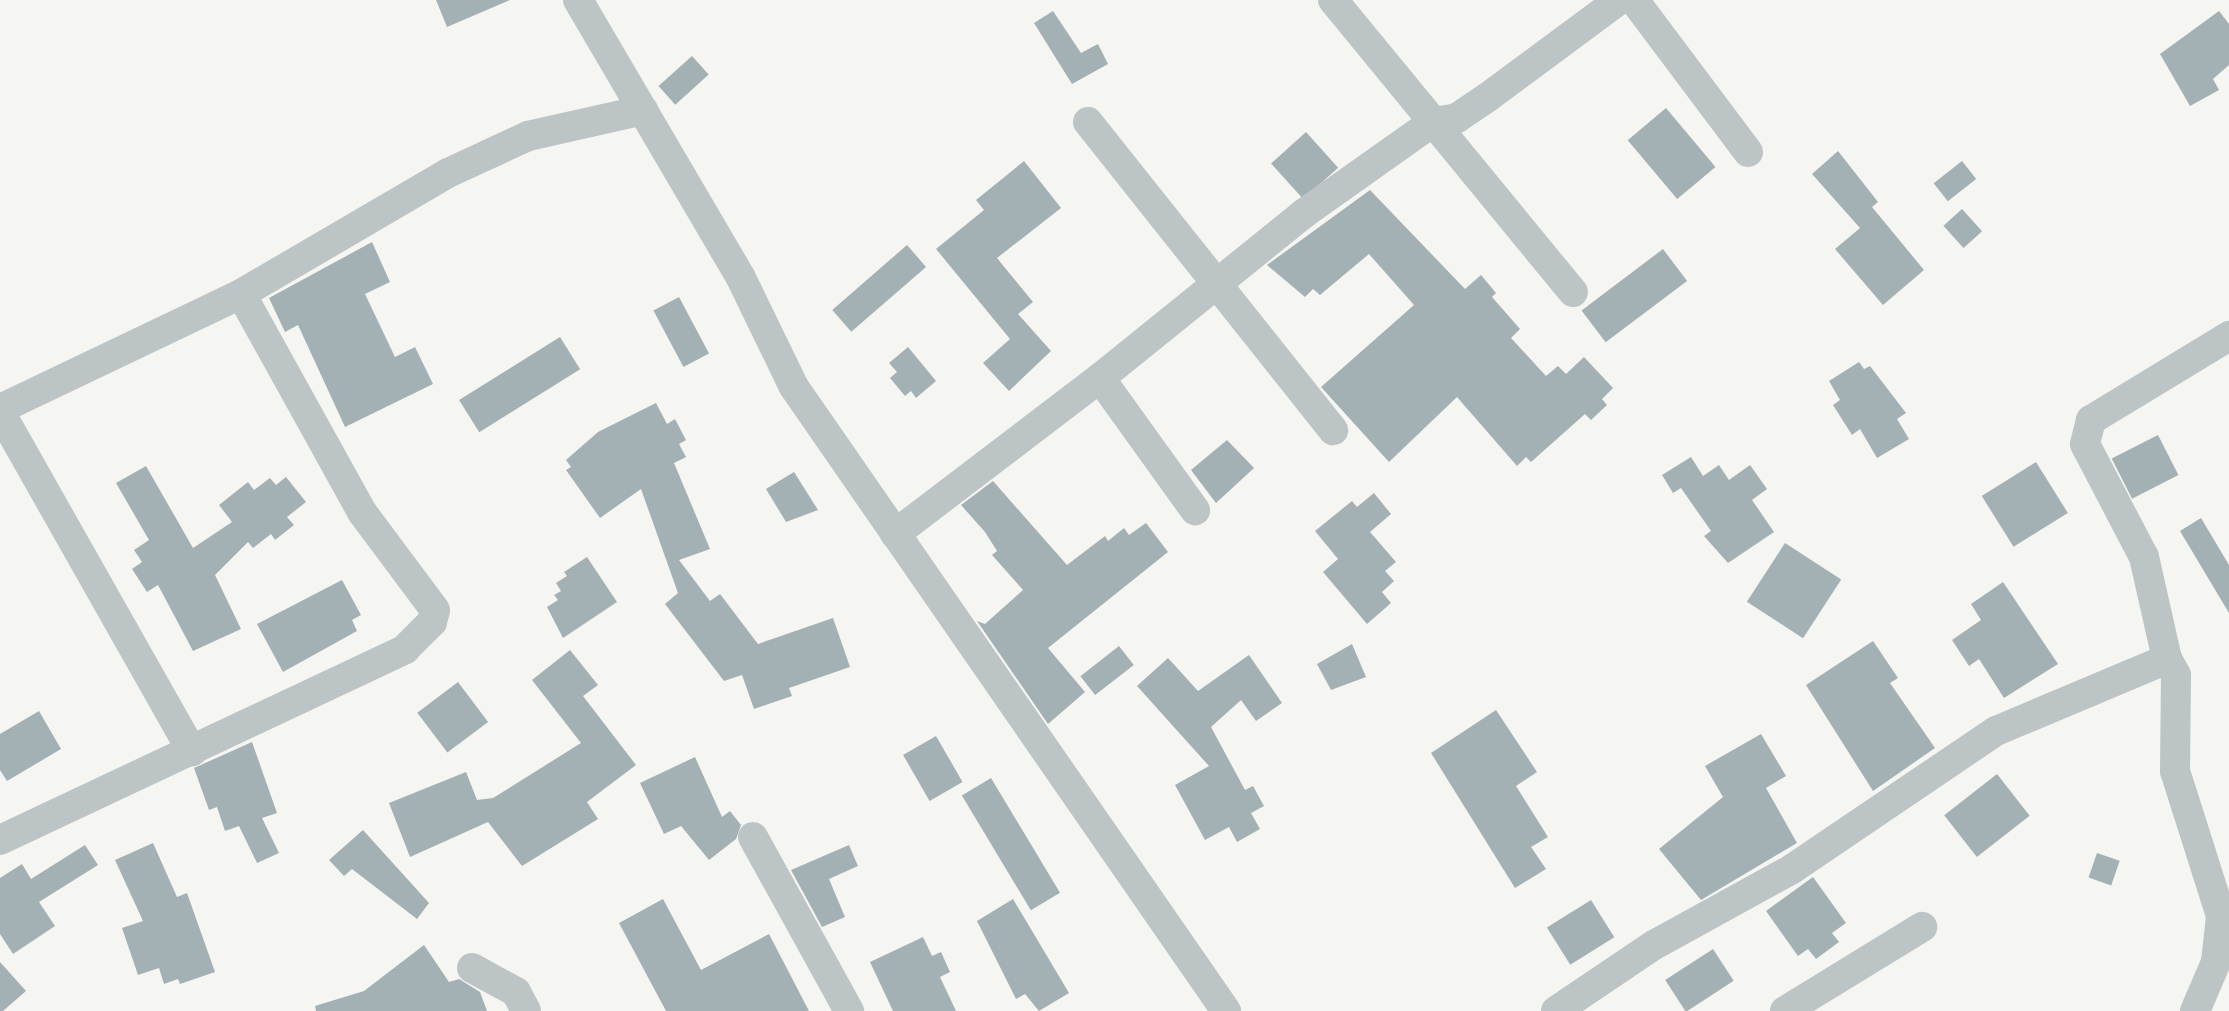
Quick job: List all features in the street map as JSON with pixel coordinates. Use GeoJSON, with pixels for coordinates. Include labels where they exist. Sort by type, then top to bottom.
{"type":"FeatureCollection","features":[{"type":"Feature","properties":{"kind":"street"},"geometry":{"type":"LineString","coordinates":[[578,0],[741,278],[794,387],[1226,1011]]}},
{"type":"Feature","properties":{"kind":"street"},"geometry":{"type":"LineString","coordinates":[[1333,0],[1573,292]]}},
{"type":"Feature","properties":{"kind":"street"},"geometry":{"type":"LineString","coordinates":[[895,534],[1100,378],[1303,214],[1432,122],[1457,118],[1619,0]]}},
{"type":"Feature","properties":{"kind":"street"},"geometry":{"type":"LineString","coordinates":[[1634,0],[1748,152]]}},
{"type":"Feature","properties":{"kind":"street"},"geometry":{"type":"LineString","coordinates":[[192,752],[0,411],[241,294],[448,173],[508,146],[643,110]]}},
{"type":"Feature","properties":{"kind":"street"},"geometry":{"type":"LineString","coordinates":[[1088,122],[1333,430]]}},
{"type":"Feature","properties":{"kind":"street"},"geometry":{"type":"LineString","coordinates":[[0,840],[192,752],[405,649],[422,635],[435,610],[362,512],[241,294]]}},
{"type":"Feature","properties":{"kind":"street"},"geometry":{"type":"LineString","coordinates":[[2195,1011],[2216,962],[2221,916],[2175,771],[2176,675],[2167,659],[2144,557],[2085,444],[2091,420],[2229,336]]}},
{"type":"Feature","properties":{"kind":"street"},"geometry":{"type":"LineString","coordinates":[[1100,378],[1195,510]]}},
{"type":"Feature","properties":{"kind":"street"},"geometry":{"type":"LineString","coordinates":[[1556,1011],[1654,945],[1792,869],[1996,731],[2167,659]]}},
{"type":"Feature","properties":{"kind":"street"},"geometry":{"type":"LineString","coordinates":[[753,837],[849,1011]]}},
{"type":"Feature","properties":{"kind":"street"},"geometry":{"type":"LineString","coordinates":[[1785,1011],[1922,927]]}},
{"type":"Feature","properties":{"kind":"street"},"geometry":{"type":"LineString","coordinates":[[472,968],[516,992],[526,1011]]}},
{"type":"Feature","properties":{"kind":"building"},"geometry":{"type":"Polygon","coordinates":[[[436,0],[510,0],[447,27],[436,0]]]}},
{"type":"Feature","properties":{"kind":"building"},"geometry":{"type":"Polygon","coordinates":[[[1053,11],[1081,53],[1098,44],[1108,64],[1072,84],[1034,23],[1053,11]]]}},
{"type":"Feature","properties":{"kind":"building"},"geometry":{"type":"Polygon","coordinates":[[[2219,11],[2229,24],[2229,65],[2213,79],[2219,90],[2190,106],[2160,54],[2219,11]]]}},
{"type":"Feature","properties":{"kind":"building"},"geometry":{"type":"Polygon","coordinates":[[[692,56],[709,75],[675,105],[659,86],[692,56]]]}},
{"type":"Feature","properties":{"kind":"building"},"geometry":{"type":"Polygon","coordinates":[[[1666,108],[1715,167],[1677,199],[1628,140],[1666,108]]]}},
{"type":"Feature","properties":{"kind":"building"},"geometry":{"type":"Polygon","coordinates":[[[1306,132],[1338,168],[1303,199],[1271,163],[1306,132]]]}},
{"type":"Feature","properties":{"kind":"building"},"geometry":{"type":"Polygon","coordinates":[[[1838,151],[1878,202],[1872,207],[1924,270],[1883,305],[1835,249],[1860,228],[1812,174],[1838,151]]]}},
{"type":"Feature","properties":{"kind":"building"},"geometry":{"type":"Polygon","coordinates":[[[1024,161],[1061,208],[997,258],[1033,302],[1018,314],[1051,351],[1009,391],[983,363],[1010,339],[936,249],[984,210],[976,200],[1024,161]]]}},
{"type":"Feature","properties":{"kind":"building"},"geometry":{"type":"Polygon","coordinates":[[[1962,161],[1976,179],[1948,201],[1934,183],[1962,161]]]}},
{"type":"Feature","properties":{"kind":"building"},"geometry":{"type":"Polygon","coordinates":[[[1370,190],[1465,289],[1481,275],[1496,293],[1492,297],[1520,329],[1511,338],[1546,376],[1558,366],[1566,374],[1584,357],[1613,388],[1602,399],[1607,405],[1591,420],[1585,414],[1531,462],[1526,457],[1517,466],[1457,397],[1389,462],[1321,387],[1414,305],[1369,254],[1320,295],[1313,289],[1305,297],[1267,265],[1370,190]]]}},
{"type":"Feature","properties":{"kind":"building"},"geometry":{"type":"Polygon","coordinates":[[[1962,209],[1982,231],[1963,248],[1943,226],[1962,209]]]}},
{"type":"Feature","properties":{"kind":"building"},"geometry":{"type":"Polygon","coordinates":[[[372,242],[390,282],[365,294],[395,357],[415,347],[433,384],[345,427],[298,325],[285,332],[269,298],[372,242]]]}},
{"type":"Feature","properties":{"kind":"building"},"geometry":{"type":"Polygon","coordinates":[[[907,245],[926,267],[851,332],[832,310],[907,245]]]}},
{"type":"Feature","properties":{"kind":"building"},"geometry":{"type":"Polygon","coordinates":[[[1663,249],[1687,281],[1606,342],[1582,310],[1663,249]]]}},
{"type":"Feature","properties":{"kind":"building"},"geometry":{"type":"Polygon","coordinates":[[[679,297],[709,354],[683,367],[653,311],[679,297]]]}},
{"type":"Feature","properties":{"kind":"building"},"geometry":{"type":"Polygon","coordinates":[[[560,337],[580,369],[479,432],[459,400],[560,337]]]}},
{"type":"Feature","properties":{"kind":"building"},"geometry":{"type":"Polygon","coordinates":[[[908,347],[936,381],[916,398],[911,391],[905,396],[890,378],[897,372],[889,363],[908,347]]]}},
{"type":"Feature","properties":{"kind":"building"},"geometry":{"type":"Polygon","coordinates":[[[1859,362],[1864,369],[1870,366],[1906,413],[1897,419],[1909,439],[1877,458],[1860,429],[1852,435],[1833,405],[1840,400],[1829,381],[1859,362]]]}},
{"type":"Feature","properties":{"kind":"building"},"geometry":{"type":"Polygon","coordinates":[[[656,403],[667,424],[675,419],[686,440],[679,444],[686,457],[674,463],[710,549],[679,560],[710,601],[720,594],[758,644],[833,618],[850,667],[789,688],[792,696],[754,709],[742,675],[724,681],[665,604],[678,593],[641,489],[600,518],[566,470],[571,467],[566,460],[598,432],[656,403]]]}},
{"type":"Feature","properties":{"kind":"building"},"geometry":{"type":"Polygon","coordinates":[[[2158,435],[2178,475],[2132,499],[2112,459],[2158,435]]]}},
{"type":"Feature","properties":{"kind":"building"},"geometry":{"type":"Polygon","coordinates":[[[1227,440],[1254,468],[1216,503],[1191,470],[1227,440]]]}},
{"type":"Feature","properties":{"kind":"building"},"geometry":{"type":"Polygon","coordinates":[[[1691,457],[1703,476],[1719,465],[1729,480],[1750,465],[1767,489],[1752,500],[1774,532],[1728,563],[1704,536],[1711,531],[1681,488],[1673,493],[1662,475],[1691,457]]]}},
{"type":"Feature","properties":{"kind":"building"},"geometry":{"type":"Polygon","coordinates":[[[2036,462],[2068,513],[2014,547],[1982,496],[2036,462]]]}},
{"type":"Feature","properties":{"kind":"building"},"geometry":{"type":"Polygon","coordinates":[[[146,466],[193,548],[232,522],[219,505],[248,482],[254,490],[270,478],[276,485],[286,477],[306,502],[287,517],[294,525],[275,540],[271,534],[253,548],[248,542],[215,575],[241,629],[193,651],[158,585],[147,592],[132,569],[142,562],[134,550],[149,540],[116,483],[146,466]]]}},
{"type":"Feature","properties":{"kind":"building"},"geometry":{"type":"Polygon","coordinates":[[[794,472],[818,510],[786,522],[766,489],[794,472]]]}},
{"type":"Feature","properties":{"kind":"building"},"geometry":{"type":"Polygon","coordinates":[[[993,481],[1067,565],[1105,536],[1108,541],[1124,528],[1129,535],[1146,523],[1168,552],[1048,648],[1085,692],[1048,724],[977,621],[985,624],[1023,590],[992,555],[997,551],[985,532],[961,505],[993,481]]]}},
{"type":"Feature","properties":{"kind":"building"},"geometry":{"type":"Polygon","coordinates":[[[1374,493],[1391,514],[1370,532],[1396,562],[1385,571],[1394,581],[1382,592],[1391,603],[1367,624],[1323,572],[1338,559],[1315,531],[1352,501],[1357,507],[1374,493]]]}},
{"type":"Feature","properties":{"kind":"building"},"geometry":{"type":"Polygon","coordinates":[[[2201,518],[2229,565],[2229,613],[2180,531],[2201,518]]]}},
{"type":"Feature","properties":{"kind":"building"},"geometry":{"type":"Polygon","coordinates":[[[1785,543],[1841,579],[1803,638],[1747,602],[1785,543]]]}},
{"type":"Feature","properties":{"kind":"building"},"geometry":{"type":"Polygon","coordinates":[[[587,557],[617,602],[563,638],[547,607],[558,600],[554,595],[561,591],[556,583],[567,576],[564,572],[587,557]]]}},
{"type":"Feature","properties":{"kind":"building"},"geometry":{"type":"Polygon","coordinates":[[[342,580],[361,615],[352,620],[357,631],[283,672],[257,624],[342,580]]]}},
{"type":"Feature","properties":{"kind":"building"},"geometry":{"type":"Polygon","coordinates":[[[2003,582],[2058,664],[2004,698],[1979,659],[1969,666],[1952,640],[1981,620],[1971,604],[2003,582]]]}},
{"type":"Feature","properties":{"kind":"building"},"geometry":{"type":"Polygon","coordinates":[[[1873,641],[1898,678],[1890,683],[1935,748],[1873,791],[1806,685],[1873,641]]]}},
{"type":"Feature","properties":{"kind":"building"},"geometry":{"type":"Polygon","coordinates":[[[1352,644],[1366,677],[1331,690],[1317,664],[1352,644]]]}},
{"type":"Feature","properties":{"kind":"building"},"geometry":{"type":"Polygon","coordinates":[[[1119,646],[1134,665],[1095,695],[1080,676],[1119,646]]]}},
{"type":"Feature","properties":{"kind":"building"},"geometry":{"type":"Polygon","coordinates":[[[570,650],[598,685],[583,696],[636,765],[587,802],[598,819],[522,866],[488,822],[410,857],[389,803],[466,772],[477,800],[493,798],[581,743],[532,680],[570,650]]]}},
{"type":"Feature","properties":{"kind":"building"},"geometry":{"type":"Polygon","coordinates":[[[1249,655],[1282,703],[1256,721],[1241,700],[1211,727],[1245,790],[1253,786],[1264,806],[1251,813],[1260,829],[1237,842],[1229,827],[1205,840],[1175,785],[1209,766],[1137,686],[1168,658],[1198,691],[1249,655]]]}},
{"type":"Feature","properties":{"kind":"building"},"geometry":{"type":"Polygon","coordinates":[[[458,682],[488,722],[447,753],[417,713],[458,682]]]}},
{"type":"Feature","properties":{"kind":"building"},"geometry":{"type":"Polygon","coordinates":[[[1496,710],[1537,772],[1516,786],[1548,837],[1531,847],[1546,869],[1515,888],[1431,753],[1496,710]]]}},
{"type":"Feature","properties":{"kind":"building"},"geometry":{"type":"Polygon","coordinates":[[[39,711],[61,749],[7,781],[0,770],[0,734],[39,711]]]}},
{"type":"Feature","properties":{"kind":"building"},"geometry":{"type":"Polygon","coordinates":[[[1761,734],[1786,776],[1766,788],[1797,843],[1701,900],[1659,849],[1723,797],[1705,766],[1761,734]]]}},
{"type":"Feature","properties":{"kind":"building"},"geometry":{"type":"Polygon","coordinates":[[[936,736],[962,782],[930,801],[903,755],[936,736]]]}},
{"type":"Feature","properties":{"kind":"building"},"geometry":{"type":"Polygon","coordinates":[[[252,742],[277,813],[262,818],[279,853],[257,863],[239,826],[225,831],[217,807],[209,810],[194,768],[252,742]]]}},
{"type":"Feature","properties":{"kind":"building"},"geometry":{"type":"Polygon","coordinates":[[[695,757],[722,817],[730,811],[741,825],[736,839],[709,860],[681,826],[664,834],[640,783],[695,757]]]}},
{"type":"Feature","properties":{"kind":"building"},"geometry":{"type":"Polygon","coordinates":[[[1997,774],[2030,816],[1977,857],[1944,815],[1997,774]]]}},
{"type":"Feature","properties":{"kind":"building"},"geometry":{"type":"Polygon","coordinates":[[[991,778],[1060,893],[1031,910],[962,796],[991,778]]]}},
{"type":"Feature","properties":{"kind":"building"},"geometry":{"type":"Polygon","coordinates":[[[363,830],[429,903],[417,919],[352,869],[344,876],[329,860],[363,830]]]}},
{"type":"Feature","properties":{"kind":"building"},"geometry":{"type":"Polygon","coordinates":[[[153,843],[177,897],[187,893],[215,972],[180,984],[178,979],[164,984],[159,968],[138,975],[122,928],[143,921],[115,860],[153,843]]]}},
{"type":"Feature","properties":{"kind":"building"},"geometry":{"type":"Polygon","coordinates":[[[85,845],[98,865],[39,902],[55,926],[13,954],[0,934],[0,878],[22,864],[31,879],[85,845]]]}},
{"type":"Feature","properties":{"kind":"building"},"geometry":{"type":"Polygon","coordinates":[[[849,845],[858,866],[829,879],[845,917],[822,927],[791,870],[849,845]]]}},
{"type":"Feature","properties":{"kind":"building"},"geometry":{"type":"Polygon","coordinates":[[[2097,853],[2120,861],[2111,885],[2089,878],[2097,853]]]}},
{"type":"Feature","properties":{"kind":"building"},"geometry":{"type":"Polygon","coordinates":[[[1813,877],[1846,923],[1832,933],[1839,942],[1816,959],[1808,949],[1798,956],[1766,911],[1813,877]]]}},
{"type":"Feature","properties":{"kind":"building"},"geometry":{"type":"Polygon","coordinates":[[[663,899],[701,970],[769,934],[809,1011],[666,1011],[619,923],[663,899]]]}},
{"type":"Feature","properties":{"kind":"building"},"geometry":{"type":"Polygon","coordinates":[[[1013,899],[1069,993],[1039,1011],[1025,994],[1016,999],[977,921],[1013,899]]]}},
{"type":"Feature","properties":{"kind":"building"},"geometry":{"type":"Polygon","coordinates":[[[1591,900],[1614,937],[1570,965],[1547,928],[1591,900]]]}},
{"type":"Feature","properties":{"kind":"building"},"geometry":{"type":"Polygon","coordinates":[[[923,937],[932,956],[941,952],[950,972],[940,977],[956,1011],[893,1011],[870,962],[923,937]]]}},
{"type":"Feature","properties":{"kind":"building"},"geometry":{"type":"Polygon","coordinates":[[[424,945],[449,982],[459,979],[480,992],[487,1011],[316,1011],[315,1006],[364,991],[424,945]]]}},
{"type":"Feature","properties":{"kind":"building"},"geometry":{"type":"Polygon","coordinates":[[[1713,949],[1734,981],[1685,1011],[1665,980],[1713,949]]]}},
{"type":"Feature","properties":{"kind":"building"},"geometry":{"type":"Polygon","coordinates":[[[0,962],[26,991],[3,1011],[0,1011],[0,962]]]}}]}
